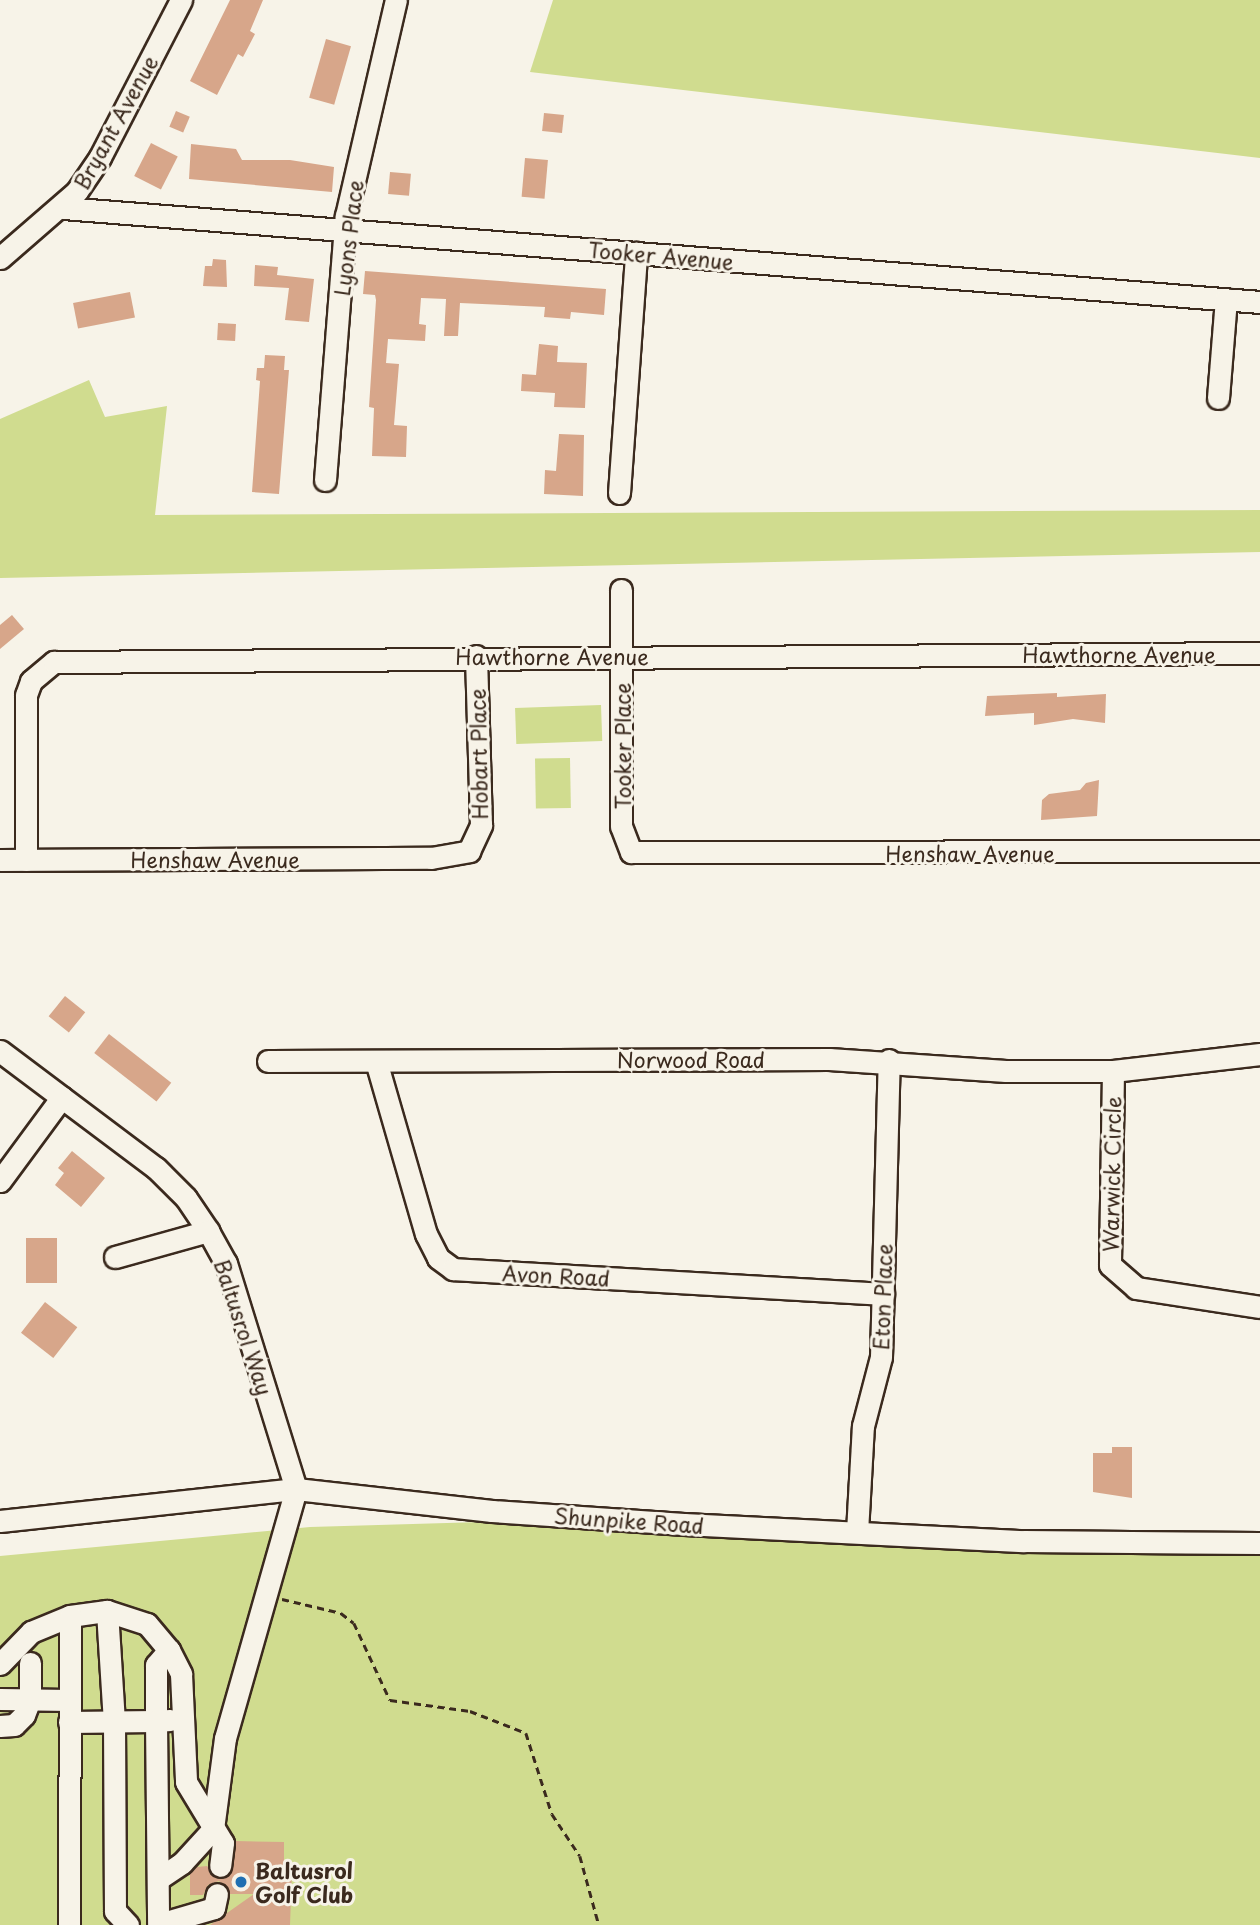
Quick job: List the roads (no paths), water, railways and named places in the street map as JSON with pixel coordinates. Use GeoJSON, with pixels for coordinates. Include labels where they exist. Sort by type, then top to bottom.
{"type":"FeatureCollection","features":[{"type":"Feature","properties":{"kind":"street","name":"Bryant Avenue"},"geometry":{"type":"LineString","coordinates":[[0,258],[63,208],[100,156],[181,0]]}},
{"type":"Feature","properties":{"kind":"street","name":"Lyons Place"},"geometry":{"type":"LineString","coordinates":[[325,480],[345,229],[396,0]]}},
{"type":"Feature","properties":{"kind":"street","name":"Tooker Avenue"},"geometry":{"type":"LineString","coordinates":[[63,208],[1260,302]]}},
{"type":"Feature","properties":{"kind":"street"},"geometry":{"type":"LineString","coordinates":[[619,493],[636,253]]}},
{"type":"Feature","properties":{"kind":"street"},"geometry":{"type":"LineString","coordinates":[[1218,398],[1226,299]]}},
{"type":"Feature","properties":{"kind":"street","name":"Tooker Place"},"geometry":{"type":"LineString","coordinates":[[621,590],[625,841],[631,852],[680,855]]}},
{"type":"Feature","properties":{"kind":"street","name":"Hawthorne Avenue"},"geometry":{"type":"LineString","coordinates":[[26,860],[26,695],[31,681],[54,662],[476,656],[1260,653]]}},
{"type":"Feature","properties":{"kind":"street","name":"Hobart Place"},"geometry":{"type":"LineString","coordinates":[[431,858],[469,851],[478,837],[476,656]]}},
{"type":"Feature","properties":{"kind":"street","name":"Henshaw Avenue"},"geometry":{"type":"LineString","coordinates":[[680,855],[1260,851]]}},
{"type":"Feature","properties":{"kind":"street","name":"Henshaw Avenue"},"geometry":{"type":"LineString","coordinates":[[0,860],[431,858]]}},
{"type":"Feature","properties":{"kind":"street","name":"Baltusrol Way"},"geometry":{"type":"LineString","coordinates":[[0,1051],[156,1168],[186,1198],[226,1263],[296,1489]]}},
{"type":"Feature","properties":{"kind":"street","name":"Warwick Circle"},"geometry":{"type":"LineString","coordinates":[[1260,1055],[1113,1071],[1111,1265],[1136,1288],[1260,1307]]}},
{"type":"Feature","properties":{"kind":"street","name":"Norwood Road"},"geometry":{"type":"LineString","coordinates":[[268,1061],[889,1060],[1006,1071],[1113,1071]]}},
{"type":"Feature","properties":{"kind":"street","name":"Eton Place"},"geometry":{"type":"LineString","coordinates":[[857,1532],[863,1426],[881,1357],[889,1060]]}},
{"type":"Feature","properties":{"kind":"street","name":"Avon Road"},"geometry":{"type":"LineString","coordinates":[[376,1061],[426,1234],[438,1258],[453,1269],[883,1294]]}},
{"type":"Feature","properties":{"kind":"street"},"geometry":{"type":"LineString","coordinates":[[0,1181],[62,1097]]}},
{"type":"Feature","properties":{"kind":"street"},"geometry":{"type":"LineString","coordinates":[[116,1257],[208,1231]]}},
{"type":"Feature","properties":{"kind":"street"},"geometry":{"type":"LineString","coordinates":[[160,1878],[182,1863],[213,1829],[225,1738],[296,1489]]}},
{"type":"Feature","properties":{"kind":"street","name":"Shunpike Road"},"geometry":{"type":"LineString","coordinates":[[0,1521],[296,1489],[506,1512],[857,1532],[1024,1541],[1260,1543]]}},
{"type":"Feature","properties":{"kind":"street"},"geometry":{"type":"LineString","coordinates":[[0,1664],[31,1632],[70,1616],[107,1611],[147,1624],[169,1650],[181,1674],[186,1782],[223,1843],[220,1866]]}},
{"type":"Feature","properties":{"kind":"street"},"geometry":{"type":"LineString","coordinates":[[107,1611],[114,1721],[115,1911],[128,1925]]}},
{"type":"Feature","properties":{"kind":"street"},"geometry":{"type":"LineString","coordinates":[[69,1925],[70,1616]]}},
{"type":"Feature","properties":{"kind":"street"},"geometry":{"type":"LineString","coordinates":[[169,1650],[156,1665],[159,1925],[214,1908],[217,1894]]}},
{"type":"Feature","properties":{"kind":"street"},"geometry":{"type":"LineString","coordinates":[[0,1726],[14,1725],[30,1699],[30,1664]]}},
{"type":"Feature","properties":{"kind":"street"},"geometry":{"type":"LineString","coordinates":[[0,1699],[69,1700]]}},
{"type":"Feature","properties":{"kind":"street"},"geometry":{"type":"LineString","coordinates":[[69,1722],[183,1719]]}},
{"type":"Feature","properties":{"kind":"place","name":"Baltusrol Golf Club"},"geometry":{"type":"Point","coordinates":[241,1882]}}]}
